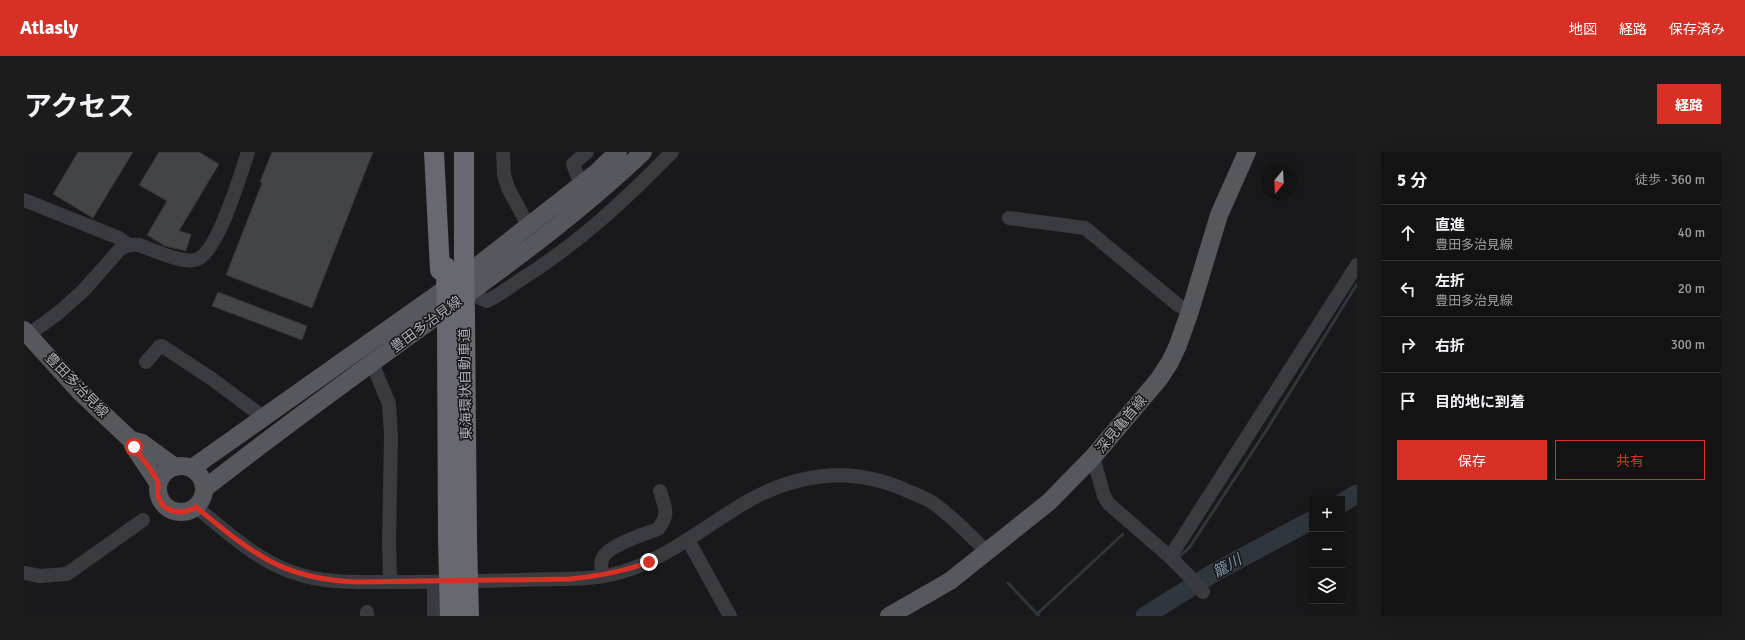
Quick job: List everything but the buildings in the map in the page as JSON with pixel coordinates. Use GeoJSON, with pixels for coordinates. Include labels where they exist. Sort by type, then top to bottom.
{"type":"FeatureCollection","features":[{"type":"Feature","properties":{"kind":"highway"},"geometry":{"type":"LineString","coordinates":[[434,152],[443,269]]}},
{"type":"Feature","properties":{"kind":"highway","name":"東海環状自動車道"},"geometry":{"type":"LineString","coordinates":[[445,152],[443,269],[446,335],[457,540],[469,616]]}},
{"type":"Feature","properties":{"kind":"highway","name":"東海環状自動車道"},"geometry":{"type":"LineString","coordinates":[[450,616],[457,540],[465,317],[464,152]]}},
{"type":"Feature","properties":{"kind":"main road","name":"豊田多治見線"},"geometry":{"type":"LineString","coordinates":[[196,507],[190,511],[182,512],[174,512],[167,508],[158,495],[158,483],[164,473],[183,467],[263,417],[464,276],[581,185],[618,152]]}},
{"type":"Feature","properties":{"kind":"main road","name":"豊田多治見線"},"geometry":{"type":"LineString","coordinates":[[131,440],[142,443],[183,467],[198,473],[204,488],[280,430],[504,268],[612,181],[643,152]]}},
{"type":"Feature","properties":{"kind":"main road","name":"深見亀首線"},"geometry":{"type":"LineString","coordinates":[[889,616],[950,581],[1049,502],[1093,458],[1152,387],[1170,362],[1190,311],[1219,215],[1247,152]]}},
{"type":"Feature","properties":{"kind":"main road","name":"豊田多治見線"},"geometry":{"type":"LineString","coordinates":[[26,332],[80,392],[131,440],[158,483]]}},
{"type":"Feature","properties":{"kind":"main road"},"geometry":{"type":"LineString","coordinates":[[196,507],[204,495],[204,488]]}},
{"type":"Feature","properties":{"kind":"street"},"geometry":{"type":"LineString","coordinates":[[26,332],[57,314],[83,291],[121,248],[128,245],[139,245],[176,258],[195,260],[202,257],[208,251],[221,227],[248,152]]}},
{"type":"Feature","properties":{"kind":"street"},"geometry":{"type":"LineString","coordinates":[[502,152],[504,175],[508,188],[529,226]]}},
{"type":"Feature","properties":{"kind":"street"},"geometry":{"type":"LineString","coordinates":[[581,185],[573,164],[587,152]]}},
{"type":"Feature","properties":{"kind":"street"},"geometry":{"type":"LineString","coordinates":[[474,289],[480,298],[487,301],[545,264],[632,193],[672,152]]}},
{"type":"Feature","properties":{"kind":"street"},"geometry":{"type":"LineString","coordinates":[[24,200],[119,238],[128,245]]}},
{"type":"Feature","properties":{"kind":"street"},"geometry":{"type":"LineString","coordinates":[[1009,218],[1085,228],[1178,305],[1190,311]]}},
{"type":"Feature","properties":{"kind":"street"},"geometry":{"type":"LineString","coordinates":[[1170,557],[1357,266]]}},
{"type":"Feature","properties":{"kind":"street"},"geometry":{"type":"LineString","coordinates":[[146,362],[159,347],[162,346],[212,379],[263,417]]}},
{"type":"Feature","properties":{"kind":"street"},"geometry":{"type":"LineString","coordinates":[[372,363],[389,404],[391,436],[389,542],[390,582]]}},
{"type":"Feature","properties":{"kind":"street"},"geometry":{"type":"LineString","coordinates":[[1093,458],[1104,496],[1109,504],[1170,557],[1191,578],[1201,591]]}},
{"type":"Feature","properties":{"kind":"street"},"geometry":{"type":"LineString","coordinates":[[196,507],[258,556],[292,572],[326,580],[359,582],[434,582],[570,579],[602,576],[624,571],[649,562],[688,540],[749,501],[780,486],[810,477],[835,474],[893,484],[932,502],[958,523],[988,552]]}},
{"type":"Feature","properties":{"kind":"street"},"geometry":{"type":"LineString","coordinates":[[602,576],[602,560],[606,551],[658,529],[663,522],[666,513],[660,491]]}},
{"type":"Feature","properties":{"kind":"street"},"geometry":{"type":"LineString","coordinates":[[24,573],[40,576],[67,574],[143,520]]}},
{"type":"Feature","properties":{"kind":"street"},"geometry":{"type":"LineString","coordinates":[[688,540],[730,616]]}},
{"type":"Feature","properties":{"kind":"street"},"geometry":{"type":"LineString","coordinates":[[434,582],[434,616]]}},
{"type":"Feature","properties":{"kind":"waterway"},"geometry":{"type":"LineString","coordinates":[[1178,558],[1189,548],[1264,434],[1357,284]]}},
{"type":"Feature","properties":{"kind":"waterway","name":"籠川"},"geometry":{"type":"LineString","coordinates":[[1345,501],[1357,494]]}},
{"type":"Feature","properties":{"kind":"waterway","name":"籠川"},"geometry":{"type":"LineString","coordinates":[[1145,616],[1215,572],[1309,522]]}},
{"type":"Feature","properties":{"kind":"waterway"},"geometry":{"type":"LineString","coordinates":[[1037,614],[1123,534]]}},
{"type":"Feature","properties":{"kind":"waterway"},"geometry":{"type":"LineString","coordinates":[[1008,583],[1039,616]]}},
{"type":"Feature","properties":{"kind":"route"},"geometry":{"type":"LineString","coordinates":[[134,447],[158,483],[158,495],[167,508],[174,512],[182,512],[190,511],[196,507],[258,556],[279,567],[306,576],[348,582],[464,582],[570,579],[602,576],[624,571],[649,562]]}}]}
